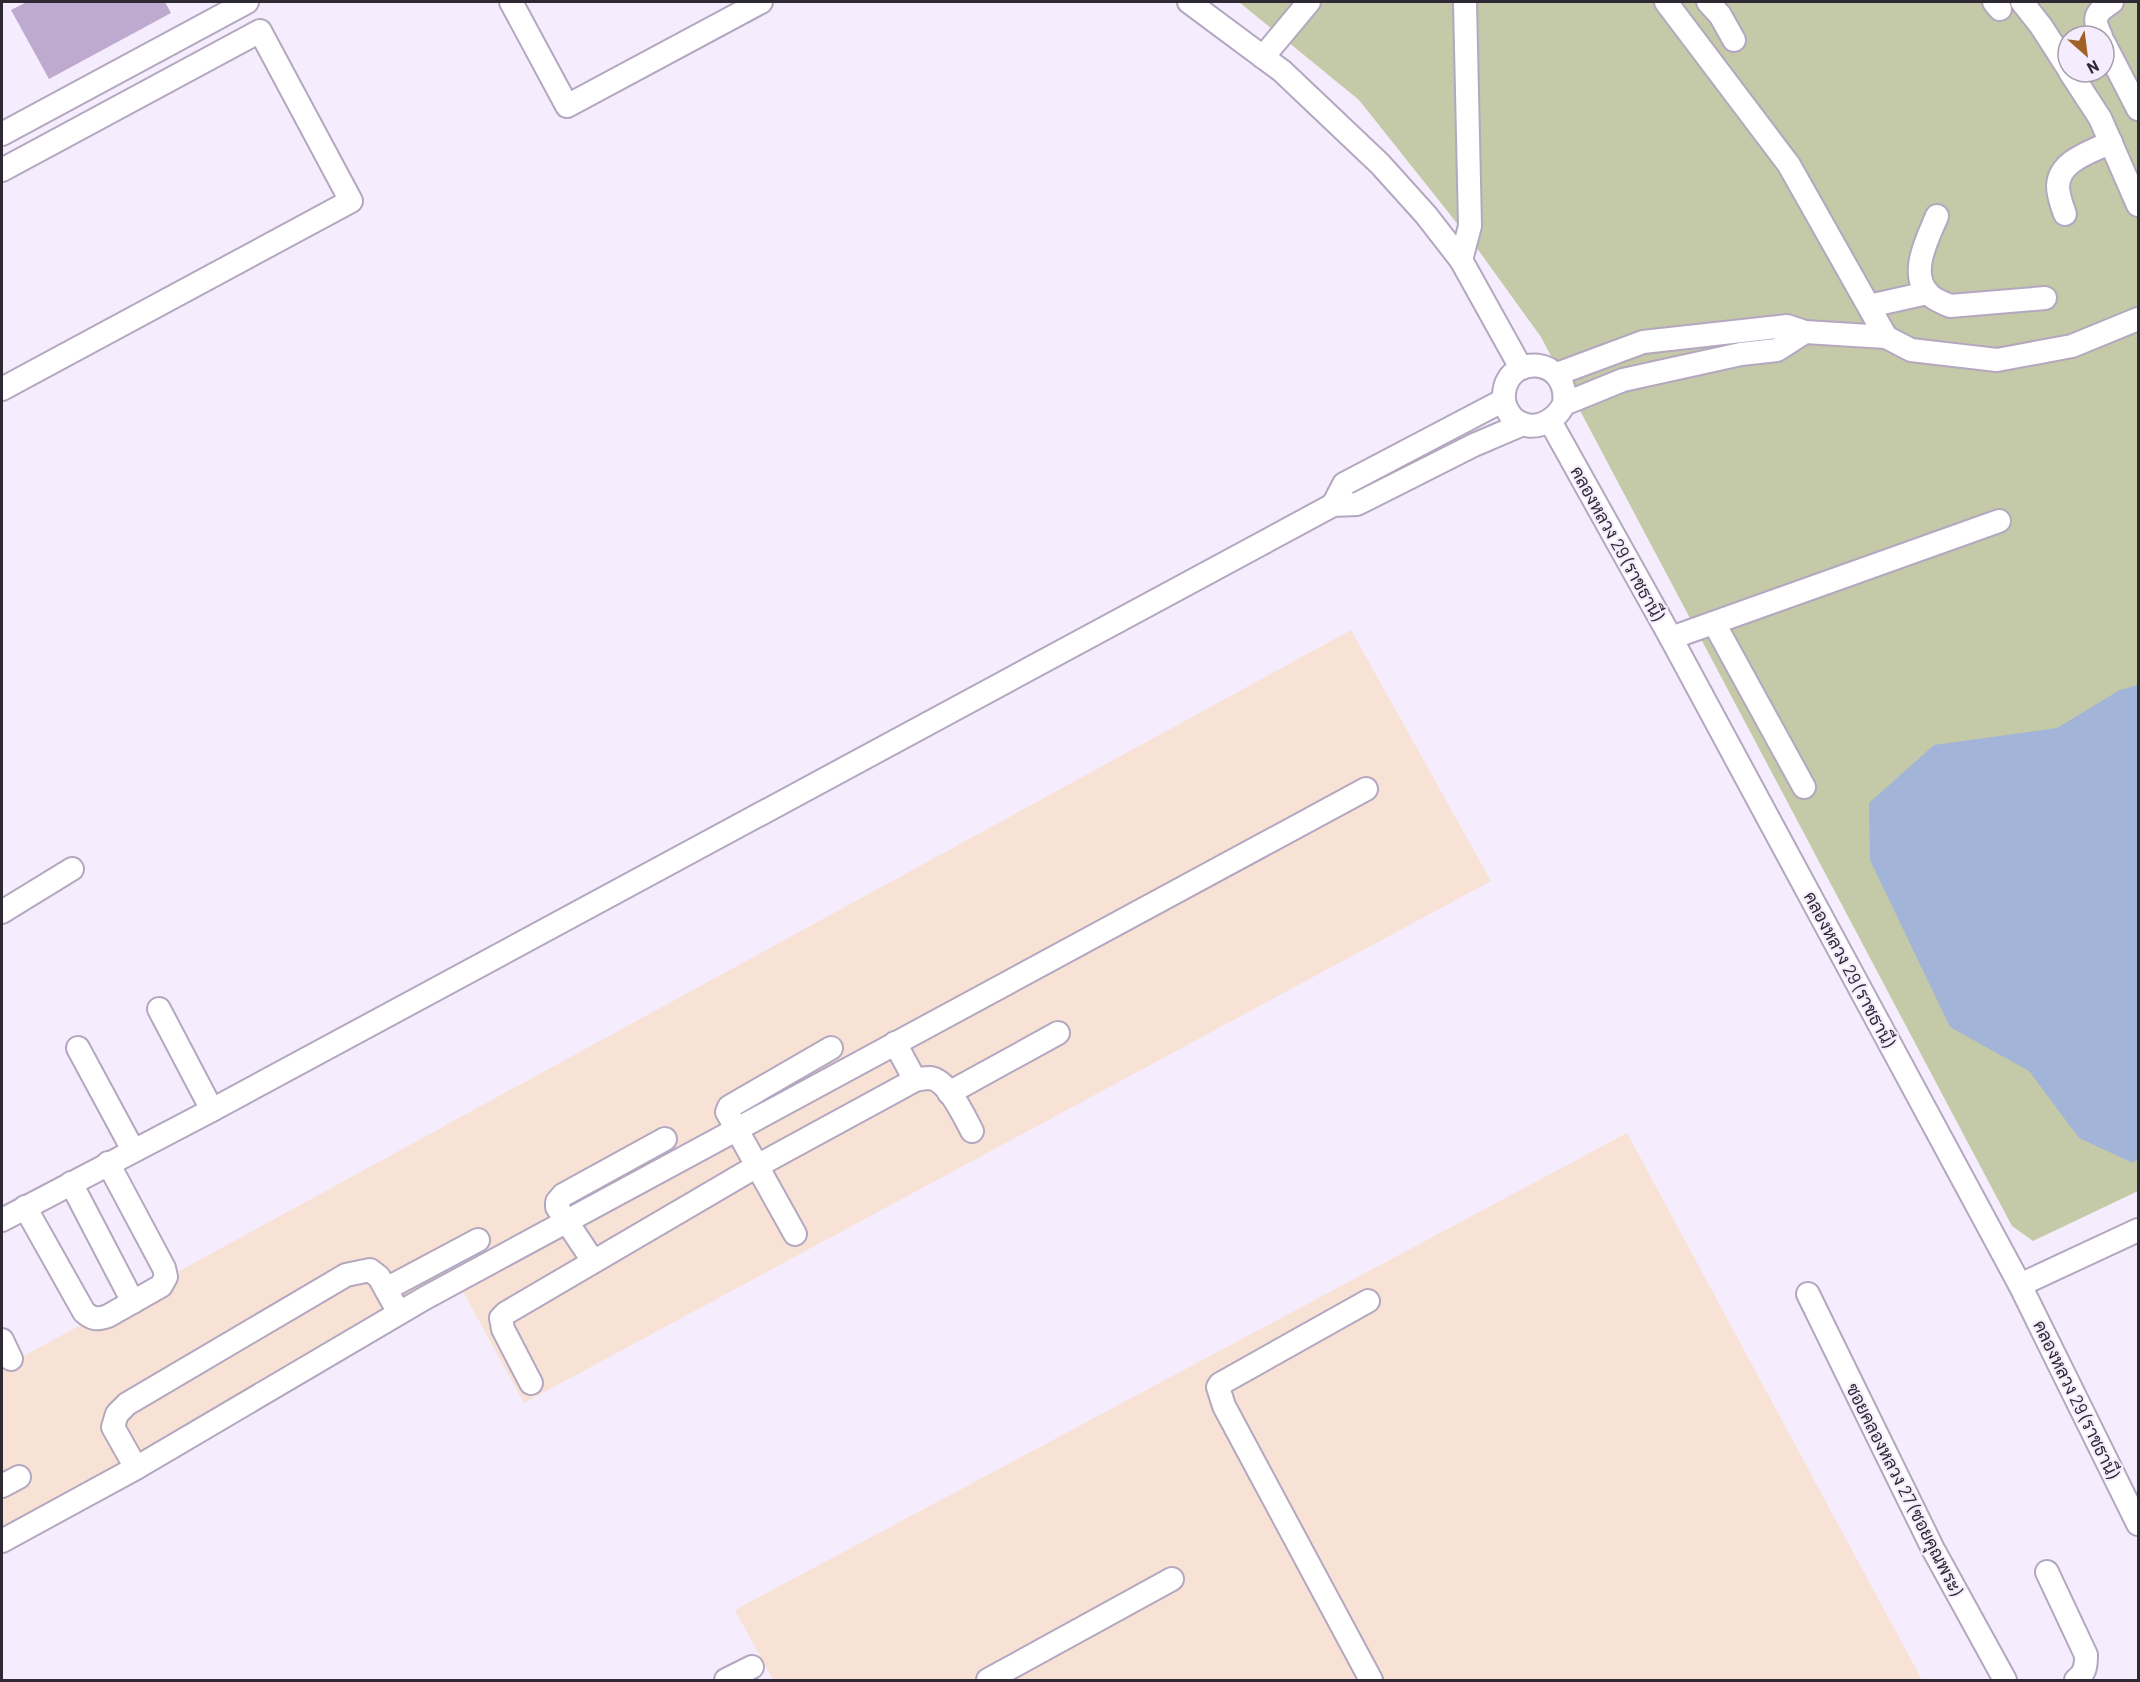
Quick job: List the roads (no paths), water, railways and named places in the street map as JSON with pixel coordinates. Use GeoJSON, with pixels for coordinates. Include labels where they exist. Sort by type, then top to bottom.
{"type":"FeatureCollection","features":[{"type":"Feature","properties":{"kind":"street"},"geometry":{"type":"LineString","coordinates":[[2,134],[247,2]]}},
{"type":"Feature","properties":{"kind":"street"},"geometry":{"type":"LineString","coordinates":[[511,2],[567,106],[761,2]]}},
{"type":"Feature","properties":{"kind":"street"},"geometry":{"type":"LineString","coordinates":[[1188,2],[1282,71],[1380,164],[1426,215],[1461,260],[1521,368]]}},
{"type":"Feature","properties":{"kind":"street"},"geometry":{"type":"LineString","coordinates":[[1263,57],[1309,2]]}},
{"type":"Feature","properties":{"kind":"street"},"geometry":{"type":"LineString","coordinates":[[1461,260],[1470,226],[1465,2]]}},
{"type":"Feature","properties":{"kind":"street"},"geometry":{"type":"LineString","coordinates":[[1666,2],[1789,165],[1886,337]]}},
{"type":"Feature","properties":{"kind":"street"},"geometry":{"type":"LineString","coordinates":[[1708,2],[1720,15],[1734,40]]}},
{"type":"Feature","properties":{"kind":"street"},"geometry":{"type":"LineString","coordinates":[[2022,2],[2056,50]]}},
{"type":"Feature","properties":{"kind":"street"},"geometry":{"type":"LineString","coordinates":[[2095,24],[2095,16],[2112,2]]}},
{"type":"Feature","properties":{"kind":"street"},"geometry":{"type":"LineString","coordinates":[[2,170],[260,31],[351,201],[2,389]]}},
{"type":"Feature","properties":{"kind":"street"},"geometry":{"type":"LineString","coordinates":[[2100,118],[2137,102],[2116,64]]}},
{"type":"Feature","properties":{"kind":"street"},"geometry":{"type":"LineString","coordinates":[[2078,84],[2100,118],[2139,205]]}},
{"type":"Feature","properties":{"kind":"street"},"geometry":{"type":"LineString","coordinates":[[2065,214],[2058,186],[2061,175],[2072,161],[2111,142]]}},
{"type":"Feature","properties":{"kind":"street"},"geometry":{"type":"LineString","coordinates":[[1937,216],[1922,254],[1921,283],[1927,293],[1950,306],[2045,298]]}},
{"type":"Feature","properties":{"kind":"street"},"geometry":{"type":"LineString","coordinates":[[1869,306],[1927,293]]}},
{"type":"Feature","properties":{"kind":"street"},"geometry":{"type":"LineString","coordinates":[[1557,374],[1643,342],[1787,326],[1805,332],[1886,337],[1911,350],[1997,360],[2072,346],[2139,319]]}},
{"type":"Feature","properties":{"kind":"street"},"geometry":{"type":"LineString","coordinates":[[1557,413],[1565,393],[1563,383],[1548,367],[1534,364],[1521,368],[1510,377],[1504,389],[1507,410],[1523,424],[1536,426],[1623,380],[1741,354],[1777,350],[1805,332]]}},
{"type":"Feature","properties":{"kind":"street"},"geometry":{"type":"LineString","coordinates":[[1333,505],[1344,484],[1504,400]]}},
{"type":"Feature","properties":{"kind":"street","name":"คลองหลวง 29 (ราชธานี)"},"geometry":{"type":"LineString","coordinates":[[1557,413],[1671,638],[2020,1285],[2139,1524]]}},
{"type":"Feature","properties":{"kind":"street"},"geometry":{"type":"LineString","coordinates":[[2,1220],[212,1110],[1333,505],[1357,504],[1474,445],[1523,424]]}},
{"type":"Feature","properties":{"kind":"street"},"geometry":{"type":"LineString","coordinates":[[1671,638],[1999,522]]}},
{"type":"Feature","properties":{"kind":"street"},"geometry":{"type":"LineString","coordinates":[[1714,623],[1804,787]]}},
{"type":"Feature","properties":{"kind":"street"},"geometry":{"type":"LineString","coordinates":[[2,1541],[136,1468],[399,1313],[1366,789]]}},
{"type":"Feature","properties":{"kind":"street"},"geometry":{"type":"LineString","coordinates":[[2,912],[72,869]]}},
{"type":"Feature","properties":{"kind":"street"},"geometry":{"type":"LineString","coordinates":[[159,1009],[212,1110]]}},
{"type":"Feature","properties":{"kind":"street"},"geometry":{"type":"LineString","coordinates":[[949,1093],[1059,1033]]}},
{"type":"Feature","properties":{"kind":"street"},"geometry":{"type":"LineString","coordinates":[[895,1043],[915,1080]]}},
{"type":"Feature","properties":{"kind":"street"},"geometry":{"type":"LineString","coordinates":[[78,1048],[133,1150]]}},
{"type":"Feature","properties":{"kind":"street"},"geometry":{"type":"LineString","coordinates":[[795,1234],[727,1112],[729,1107],[831,1048]]}},
{"type":"Feature","properties":{"kind":"street"},"geometry":{"type":"LineString","coordinates":[[531,1383],[503,1329],[501,1318],[513,1307],[757,1166],[915,1080],[929,1078],[939,1082],[949,1093],[972,1131]]}},
{"type":"Feature","properties":{"kind":"street"},"geometry":{"type":"LineString","coordinates":[[593,1261],[557,1207],[556,1202],[563,1195],[665,1139]]}},
{"type":"Feature","properties":{"kind":"street"},"geometry":{"type":"LineString","coordinates":[[25,1207],[84,1312],[91,1318],[99,1320],[133,1302],[161,1286],[165,1277],[164,1268],[108,1163]]}},
{"type":"Feature","properties":{"kind":"street"},"geometry":{"type":"LineString","coordinates":[[71,1183],[133,1302]]}},
{"type":"Feature","properties":{"kind":"street"},"geometry":{"type":"LineString","coordinates":[[2020,1285],[2139,1230]]}},
{"type":"Feature","properties":{"kind":"street"},"geometry":{"type":"LineString","coordinates":[[386,1289],[478,1240]]}},
{"type":"Feature","properties":{"kind":"street"},"geometry":{"type":"LineString","coordinates":[[136,1468],[113,1427],[117,1414],[127,1404],[346,1275],[370,1270],[379,1277],[399,1313]]}},
{"type":"Feature","properties":{"kind":"street","name":"ซอยคลองหลวง 27 (ซอยคุณพระ)"},"geometry":{"type":"LineString","coordinates":[[1808,1294],[1933,1549],[2005,1680]]}},
{"type":"Feature","properties":{"kind":"street"},"geometry":{"type":"LineString","coordinates":[[1368,1301],[1220,1384],[1218,1388],[1224,1406],[1371,1680]]}},
{"type":"Feature","properties":{"kind":"street"},"geometry":{"type":"LineString","coordinates":[[2048,1572],[2085,1655],[2086,1666],[2083,1675],[2076,1680]]}},
{"type":"Feature","properties":{"kind":"street"},"geometry":{"type":"LineString","coordinates":[[988,1680],[1172,1579]]}},
{"type":"Feature","properties":{"kind":"street"},"geometry":{"type":"LineString","coordinates":[[726,1680],[752,1667]]}},
{"type":"Feature","properties":{"kind":"water"},"geometry":{"type":"Polygon","coordinates":[[[2138,685],[2138,1158],[2133,1163],[2079,1138],[2029,1071],[1950,1027],[1870,860],[1869,803],[1934,745],[2057,728],[2120,690],[2138,685]]]}}]}
